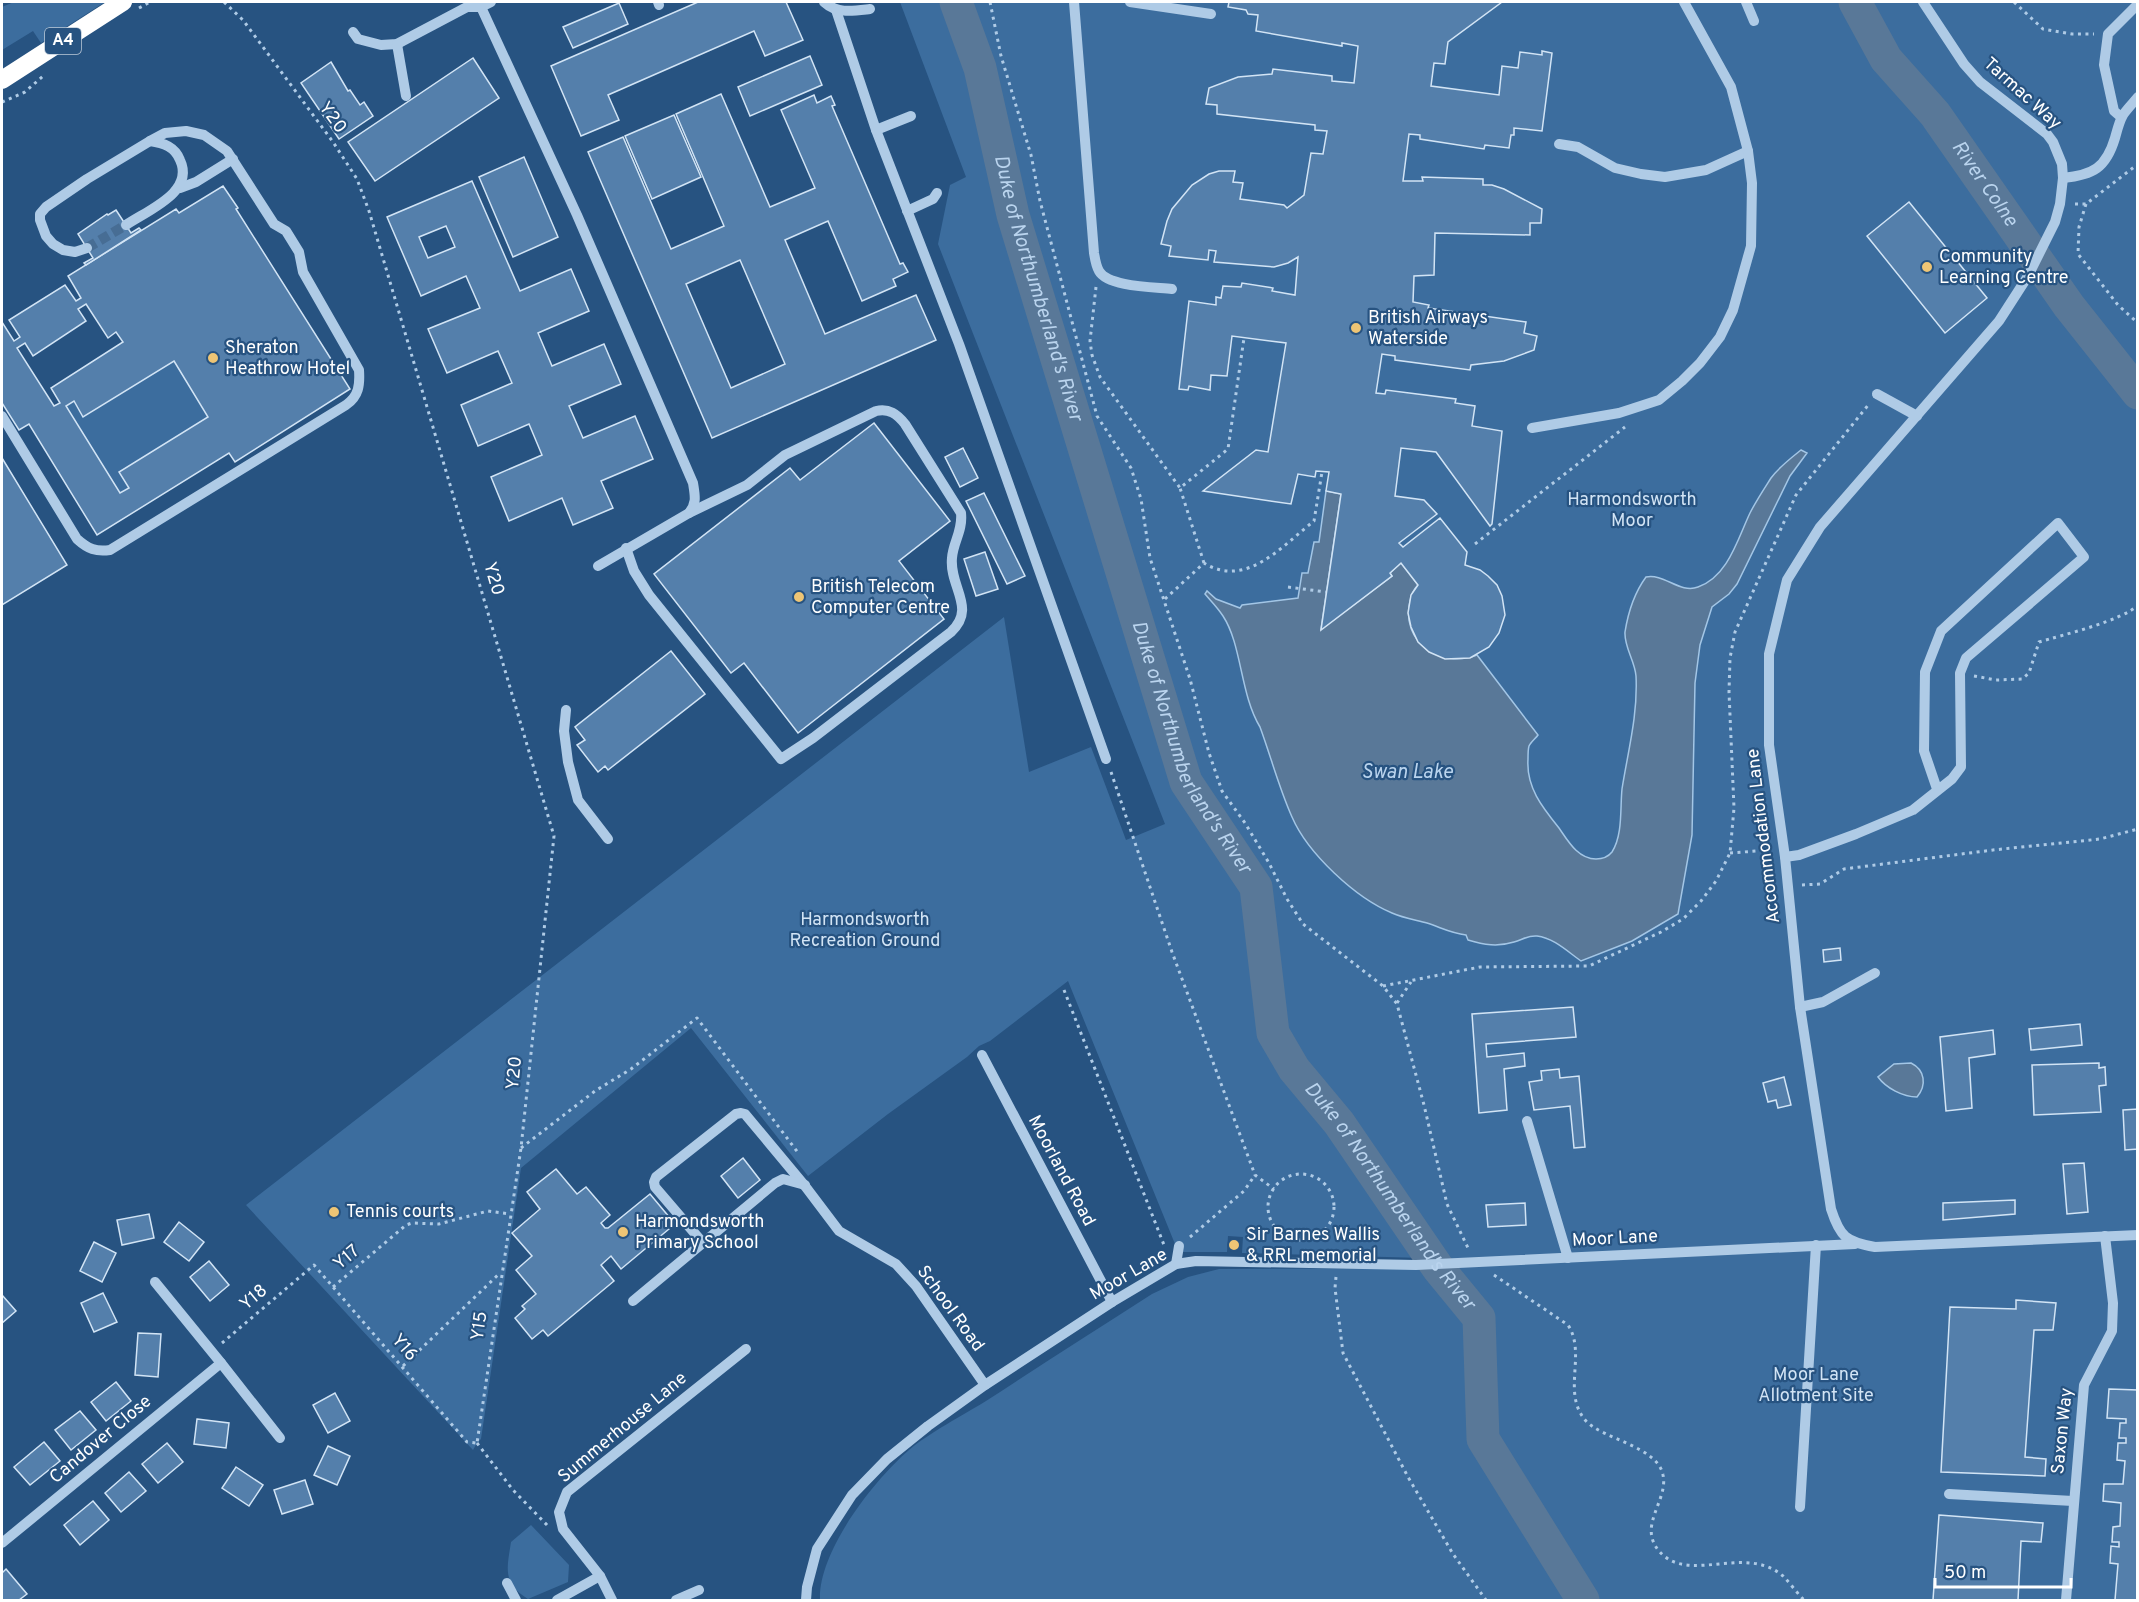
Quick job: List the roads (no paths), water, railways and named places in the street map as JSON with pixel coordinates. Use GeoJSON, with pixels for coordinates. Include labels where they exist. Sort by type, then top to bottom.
{"type":"FeatureCollection","features":[{"type":"Feature","properties":{"kind":"highway","name":"A4"},"geometry":{"type":"LineString","coordinates":[[2,80],[123,2]]}},
{"type":"Feature","properties":{"kind":"street"},"geometry":{"type":"LineString","coordinates":[[824,2],[836,10],[870,9]]}},
{"type":"Feature","properties":{"kind":"street"},"geometry":{"type":"LineString","coordinates":[[1074,2],[1094,253],[1098,270],[1116,283],[1172,289]]}},
{"type":"Feature","properties":{"kind":"street"},"geometry":{"type":"LineString","coordinates":[[1130,2],[1211,14]]}},
{"type":"Feature","properties":{"kind":"street"},"geometry":{"type":"LineString","coordinates":[[1532,428],[1619,413],[1659,399],[1692,372],[1720,337],[1733,310],[1751,246],[1752,183],[1748,151],[1731,87],[1684,2]]}},
{"type":"Feature","properties":{"kind":"street"},"geometry":{"type":"LineString","coordinates":[[1746,2],[1754,21]]}},
{"type":"Feature","properties":{"kind":"street","name":"Tarmac Way"},"geometry":{"type":"LineString","coordinates":[[1923,2],[1964,63],[1980,82],[2038,125],[2053,142],[2062,164],[2063,178],[2055,222]]}},
{"type":"Feature","properties":{"kind":"street"},"geometry":{"type":"LineString","coordinates":[[353,32],[358,39],[381,45],[397,44],[467,7],[484,3],[693,483],[696,498],[694,506],[688,513]]}},
{"type":"Feature","properties":{"kind":"street"},"geometry":{"type":"LineString","coordinates":[[2121,117],[2114,111],[2104,65],[2108,34],[2138,4]]}},
{"type":"Feature","properties":{"kind":"street"},"geometry":{"type":"LineString","coordinates":[[836,10],[876,130],[958,344],[1106,759]]}},
{"type":"Feature","properties":{"kind":"street"},"geometry":{"type":"LineString","coordinates":[[397,44],[406,96]]}},
{"type":"Feature","properties":{"kind":"street"},"geometry":{"type":"LineString","coordinates":[[2063,178],[2088,174],[2096,170],[2112,148],[2121,117],[2138,97]]}},
{"type":"Feature","properties":{"kind":"street"},"geometry":{"type":"LineString","coordinates":[[876,130],[911,116]]}},
{"type":"Feature","properties":{"kind":"street"},"geometry":{"type":"LineString","coordinates":[[2,416],[77,539],[86,547],[98,552],[110,550],[352,401],[359,387],[359,370],[303,272],[299,252],[286,231],[274,224],[233,159],[212,139],[196,132],[165,133],[87,179],[46,207],[40,214],[42,228],[53,244],[63,250],[75,252],[87,248]]}},
{"type":"Feature","properties":{"kind":"street"},"geometry":{"type":"LineString","coordinates":[[150,141],[169,147],[178,156],[184,172],[180,188]]}},
{"type":"Feature","properties":{"kind":"street"},"geometry":{"type":"LineString","coordinates":[[1559,144],[1578,147],[1615,168],[1665,177],[1706,170],[1748,151]]}},
{"type":"Feature","properties":{"kind":"street"},"geometry":{"type":"LineString","coordinates":[[126,225],[180,188],[196,182],[233,159]]}},
{"type":"Feature","properties":{"kind":"street"},"geometry":{"type":"LineString","coordinates":[[907,211],[933,200],[937,194]]}},
{"type":"Feature","properties":{"kind":"street","name":"Accommodation Lane"},"geometry":{"type":"LineString","coordinates":[[1856,1244],[1842,1234],[1831,1209],[1800,1007],[1785,857],[1769,745],[1769,654],[1787,580],[1820,527],[1999,321],[2028,276],[2055,222]]}},
{"type":"Feature","properties":{"kind":"street"},"geometry":{"type":"LineString","coordinates":[[1877,394],[1917,416]]}},
{"type":"Feature","properties":{"kind":"street"},"geometry":{"type":"LineString","coordinates":[[598,566],[626,548],[688,513],[747,485],[785,455],[876,411],[887,410],[897,415],[905,424],[961,513],[961,529],[951,561],[953,577],[962,604],[962,617],[960,623],[951,632],[813,738],[781,759],[649,595],[634,571],[626,548]]}},
{"type":"Feature","properties":{"kind":"street"},"geometry":{"type":"LineString","coordinates":[[1785,857],[1799,855],[1856,834],[1912,810],[1952,778],[1961,767],[1960,673],[1966,658],[2084,557],[2058,523],[1941,631],[1925,672],[1924,751],[1937,789]]}},
{"type":"Feature","properties":{"kind":"street"},"geometry":{"type":"LineString","coordinates":[[566,710],[564,731],[568,762],[578,800],[608,839]]}},
{"type":"Feature","properties":{"kind":"street"},"geometry":{"type":"LineString","coordinates":[[1800,1007],[1824,1002],[1875,973]]}},
{"type":"Feature","properties":{"kind":"street","name":"Moorland Road"},"geometry":{"type":"LineString","coordinates":[[982,1054],[1112,1302]]}},
{"type":"Feature","properties":{"kind":"street","name":"School Road"},"geometry":{"type":"LineString","coordinates":[[703,1244],[655,1187],[654,1182],[656,1177],[736,1114],[745,1114],[839,1231],[896,1264],[916,1286],[985,1386]]}},
{"type":"Feature","properties":{"kind":"street"},"geometry":{"type":"LineString","coordinates":[[1527,1121],[1569,1258]]}},
{"type":"Feature","properties":{"kind":"street"},"geometry":{"type":"LineString","coordinates":[[633,1301],[779,1181],[792,1180],[805,1186]]}},
{"type":"Feature","properties":{"kind":"street"},"geometry":{"type":"LineString","coordinates":[[1856,1244],[1875,1247],[2138,1235]]}},
{"type":"Feature","properties":{"kind":"street","name":"Saxon Way"},"geometry":{"type":"LineString","coordinates":[[2066,1600],[2084,1385],[2112,1331],[2113,1303],[2105,1236]]}},
{"type":"Feature","properties":{"kind":"street","name":"Moor Lane"},"geometry":{"type":"LineString","coordinates":[[806,1600],[817,1549],[852,1495],[887,1459],[928,1426],[985,1386],[1112,1302],[1174,1265],[1196,1261],[1416,1265],[1856,1244]]}},
{"type":"Feature","properties":{"kind":"street"},"geometry":{"type":"LineString","coordinates":[[1800,1507],[1816,1245]]}},
{"type":"Feature","properties":{"kind":"street"},"geometry":{"type":"LineString","coordinates":[[1174,1265],[1179,1246]]}},
{"type":"Feature","properties":{"kind":"street"},"geometry":{"type":"LineString","coordinates":[[154,1282],[280,1438]]}},
{"type":"Feature","properties":{"kind":"street","name":"Summerhouse Lane"},"geometry":{"type":"LineString","coordinates":[[600,1576],[563,1529],[559,1512],[567,1492],[746,1349]]}},
{"type":"Feature","properties":{"kind":"street","name":"Candover Close"},"geometry":{"type":"LineString","coordinates":[[2,1543],[221,1363]]}},
{"type":"Feature","properties":{"kind":"street"},"geometry":{"type":"LineString","coordinates":[[1949,1494],[2073,1501]]}},
{"type":"Feature","properties":{"kind":"street"},"geometry":{"type":"LineString","coordinates":[[557,1600],[600,1576],[612,1600]]}},
{"type":"Feature","properties":{"kind":"street"},"geometry":{"type":"LineString","coordinates":[[507,1583],[516,1600]]}},
{"type":"Feature","properties":{"kind":"street"},"geometry":{"type":"LineString","coordinates":[[676,1600],[699,1590]]}},
{"type":"Feature","properties":{"kind":"water","name":"Swan Lake"},"geometry":{"type":"Polygon","coordinates":[[[1801,450],[1807,453],[1790,476],[1737,584],[1729,594],[1712,607],[1700,645],[1695,683],[1692,835],[1678,914],[1632,941],[1581,961],[1555,942],[1543,937],[1528,937],[1502,944],[1480,943],[1468,940],[1466,935],[1401,916],[1378,906],[1363,897],[1334,873],[1309,846],[1292,817],[1260,727],[1253,714],[1229,628],[1221,613],[1205,594],[1207,591],[1216,599],[1240,608],[1242,605],[1298,598],[1302,573],[1308,573],[1314,542],[1319,542],[1326,491],[1341,494],[1321,629],[1392,576],[1390,573],[1401,563],[1418,585],[1411,597],[1409,616],[1411,629],[1417,640],[1437,655],[1463,658],[1477,655],[1538,735],[1529,746],[1528,752],[1528,769],[1536,796],[1570,844],[1584,856],[1598,859],[1612,852],[1618,838],[1622,789],[1634,719],[1636,690],[1635,670],[1626,643],[1625,632],[1638,589],[1646,577],[1659,578],[1678,586],[1691,588],[1708,582],[1717,575],[1731,556],[1750,513],[1771,478],[1781,466],[1801,450]]]}},
{"type":"Feature","properties":{"kind":"water"},"geometry":{"type":"Polygon","coordinates":[[[1911,1063],[1916,1066],[1923,1078],[1922,1088],[1917,1097],[1895,1091],[1878,1077],[1894,1064],[1911,1063]]]}},
{"type":"Feature","properties":{"kind":"waterway","name":"Duke of Northumberland's River"},"geometry":{"type":"LineString","coordinates":[[956,2],[980,68],[1013,215],[1186,782],[1256,887],[1273,1033],[1294,1069],[1339,1123],[1438,1268],[1479,1318],[1483,1439],[1583,1600]]}},
{"type":"Feature","properties":{"kind":"waterway","name":"River Colne"},"geometry":{"type":"LineString","coordinates":[[1855,2],[1886,59],[1935,114],[2069,306],[2138,393]]}},
{"type":"Feature","properties":{"kind":"tunnel"},"geometry":{"type":"LineString","coordinates":[[87,248],[126,225]]}},
{"type":"Feature","properties":{"kind":"place","name":"Community Learning Centre"},"geometry":{"type":"Point","coordinates":[1927,267]}},
{"type":"Feature","properties":{"kind":"place","name":"British Airways Waterside"},"geometry":{"type":"Point","coordinates":[1356,328]}},
{"type":"Feature","properties":{"kind":"place","name":"Sheraton Heathrow Hotel"},"geometry":{"type":"Point","coordinates":[213,358]}},
{"type":"Feature","properties":{"kind":"place","name":"British Telecom Computer Centre"},"geometry":{"type":"Point","coordinates":[799,597]}},
{"type":"Feature","properties":{"kind":"place","name":"Tennis courts"},"geometry":{"type":"Point","coordinates":[334,1212]}},
{"type":"Feature","properties":{"kind":"place","name":"Harmondsworth Primary School"},"geometry":{"type":"Point","coordinates":[623,1232]}},
{"type":"Feature","properties":{"kind":"place","name":"Sir Barnes Wallis & RRL memorial"},"geometry":{"type":"Point","coordinates":[1234,1245]}},
{"type":"Feature","properties":{"kind":"park label","name":"Harmondsworth Moor"},"geometry":{"type":"Point","coordinates":[1632,510]}},
{"type":"Feature","properties":{"kind":"park label","name":"Harmondsworth Recreation Ground"},"geometry":{"type":"Point","coordinates":[865,930]}},
{"type":"Feature","properties":{"kind":"park label","name":"Moor Lane Allotment Site"},"geometry":{"type":"Point","coordinates":[1816,1385]}}]}
